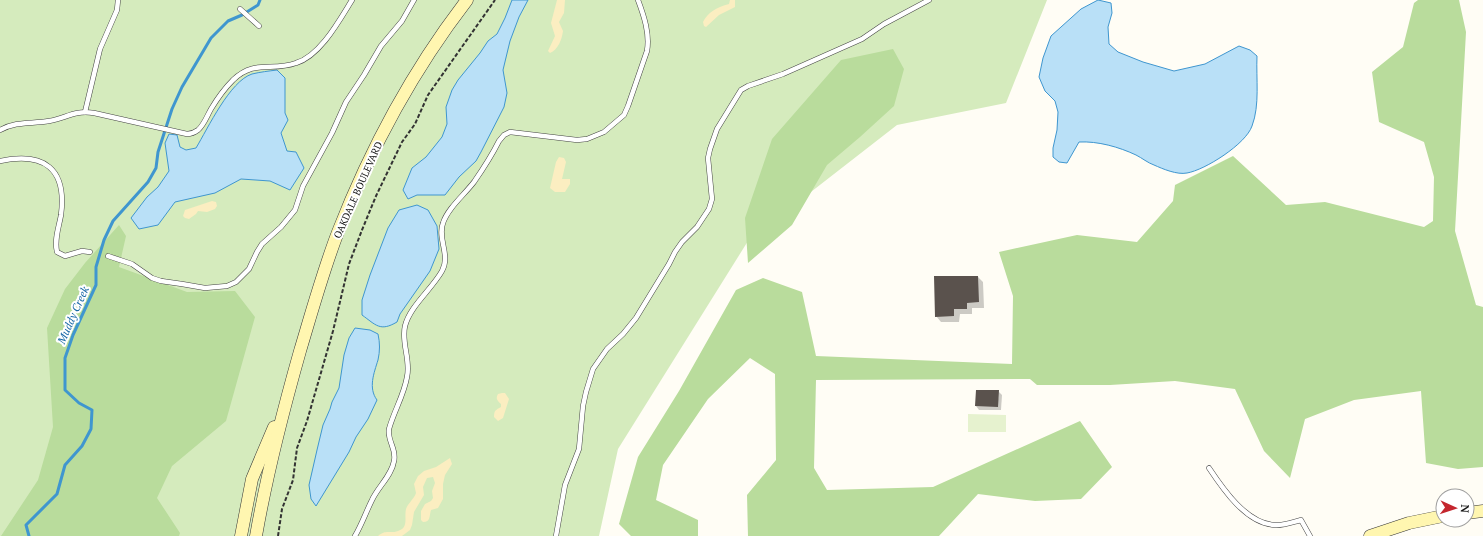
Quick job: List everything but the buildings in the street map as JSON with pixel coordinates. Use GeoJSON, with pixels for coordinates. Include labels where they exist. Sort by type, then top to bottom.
{"type":"FeatureCollection","features":[{"type":"Feature","properties":{"kind":"main road","name":"OAKDALE BOULEVARD"},"geometry":{"type":"LineString","coordinates":[[256,536],[286,398],[327,263],[350,203],[386,127],[408,88],[432,49],[467,0]]}},
{"type":"Feature","properties":{"kind":"main road","name":"OAKDALE BOULEVARD"},"geometry":{"type":"LineString","coordinates":[[240,536],[252,479],[286,398]]}},
{"type":"Feature","properties":{"kind":"main road"},"geometry":{"type":"LineString","coordinates":[[1370,536],[1409,523],[1435,518]]}},
{"type":"Feature","properties":{"kind":"lane"},"geometry":{"type":"LineString","coordinates":[[85,112],[100,49],[117,10],[118,0]]}},
{"type":"Feature","properties":{"kind":"lane"},"geometry":{"type":"LineString","coordinates":[[0,130],[11,124],[50,121],[72,114],[85,112],[186,134],[198,130],[222,92],[234,79],[252,68],[288,66],[307,58],[316,50],[334,28],[352,0]]}},
{"type":"Feature","properties":{"kind":"lane"},"geometry":{"type":"LineString","coordinates":[[108,256],[132,264],[152,278],[161,281],[205,288],[227,286],[236,282],[249,269],[262,244],[281,227],[295,210],[303,186],[332,133],[346,102],[364,76],[381,46],[402,21],[414,0]]}},
{"type":"Feature","properties":{"kind":"lane"},"geometry":{"type":"LineString","coordinates":[[355,536],[372,499],[395,460],[395,453],[388,436],[396,406],[408,376],[404,336],[405,327],[408,317],[433,284],[446,263],[441,230],[447,215],[474,182],[504,135],[510,132],[518,132],[545,137],[587,140],[604,132],[624,115],[647,51],[648,43],[648,33],[638,0]]}},
{"type":"Feature","properties":{"kind":"lane"},"geometry":{"type":"LineString","coordinates":[[556,536],[565,485],[579,449],[583,406],[593,369],[606,349],[623,334],[636,318],[675,252],[682,242],[697,227],[709,209],[712,199],[708,158],[710,149],[717,129],[741,90],[748,86],[783,74],[821,56],[852,44],[871,34],[884,24],[929,0]]}},
{"type":"Feature","properties":{"kind":"lane"},"geometry":{"type":"LineString","coordinates":[[240,8],[259,26]]}},
{"type":"Feature","properties":{"kind":"lane"},"geometry":{"type":"LineString","coordinates":[[0,161],[31,158],[48,165],[54,171],[59,180],[62,203],[56,240],[56,252],[65,256],[82,251],[90,252]]}},
{"type":"Feature","properties":{"kind":"lane"},"geometry":{"type":"LineString","coordinates":[[1209,468],[1231,499],[1249,515],[1263,523],[1275,525],[1301,520],[1310,536]]}},
{"type":"Feature","properties":{"kind":"path"},"geometry":{"type":"LineString","coordinates":[[278,536],[282,508],[293,480],[298,448],[308,421],[333,331],[349,264],[362,230],[376,196],[402,142],[415,124],[428,95],[495,0]]}},
{"type":"Feature","properties":{"kind":"green space"},"geometry":{"type":"Polygon","coordinates":[[[0,0],[1047,0],[1006,103],[897,125],[748,241],[618,449],[599,536],[0,536],[0,0]]]}},
{"type":"Feature","properties":{"kind":"green space"},"geometry":{"type":"Polygon","coordinates":[[[1418,0],[1459,0],[1466,32],[1455,231],[1476,305],[1483,307],[1483,467],[1458,469],[1426,463],[1421,391],[1354,400],[1305,419],[1290,478],[1264,451],[1235,389],[1175,381],[1110,385],[1037,385],[1030,379],[816,380],[814,468],[827,490],[933,487],[1080,421],[1112,467],[1081,499],[1035,501],[978,494],[939,536],[748,536],[747,495],[776,460],[775,374],[750,358],[708,399],[663,465],[656,500],[698,520],[698,536],[631,536],[619,524],[638,457],[679,391],[736,290],[763,278],[802,292],[816,356],[1012,364],[1013,296],[999,252],[1077,235],[1137,242],[1173,201],[1175,185],[1233,156],[1286,205],[1325,202],[1424,227],[1433,221],[1434,177],[1424,142],[1379,122],[1372,72],[1403,47],[1414,3],[1418,0]]]}},
{"type":"Feature","properties":{"kind":"green space"},"geometry":{"type":"Polygon","coordinates":[[[893,49],[904,69],[894,106],[827,165],[792,225],[748,263],[745,218],[772,139],[841,60],[893,49]]]}},
{"type":"Feature","properties":{"kind":"green space"},"geometry":{"type":"Polygon","coordinates":[[[119,225],[126,236],[119,267],[187,292],[235,291],[255,317],[226,421],[172,466],[157,498],[180,533],[179,536],[1,536],[38,480],[53,427],[47,328],[65,289],[85,263],[119,225]]]}},
{"type":"Feature","properties":{"kind":"green space"},"geometry":{"type":"Polygon","coordinates":[[[968,414],[1006,415],[1006,432],[968,432],[968,414]]]}},
{"type":"Feature","properties":{"kind":"sand"},"geometry":{"type":"Polygon","coordinates":[[[557,0],[565,0],[564,13],[559,22],[563,31],[559,44],[553,52],[550,53],[548,51],[555,36],[551,23],[557,0]]]}},
{"type":"Feature","properties":{"kind":"sand"},"geometry":{"type":"Polygon","coordinates":[[[730,0],[735,0],[735,7],[719,15],[706,27],[704,26],[703,22],[707,15],[717,8],[729,4],[730,0]]]}},
{"type":"Feature","properties":{"kind":"sand"},"geometry":{"type":"Polygon","coordinates":[[[559,157],[564,158],[566,162],[562,179],[570,179],[570,184],[565,192],[555,192],[550,188],[556,162],[559,157]]]}},
{"type":"Feature","properties":{"kind":"sand"},"geometry":{"type":"Polygon","coordinates":[[[212,201],[216,202],[217,206],[215,209],[207,212],[198,211],[189,219],[183,216],[185,210],[212,201]]]}},
{"type":"Feature","properties":{"kind":"sand"},"geometry":{"type":"Polygon","coordinates":[[[505,393],[509,399],[503,418],[498,421],[494,417],[494,413],[501,407],[497,397],[498,394],[505,393]]]}},
{"type":"Feature","properties":{"kind":"sand"},"geometry":{"type":"Polygon","coordinates":[[[450,458],[452,464],[445,475],[443,484],[443,499],[438,508],[431,510],[429,520],[423,522],[421,520],[421,511],[425,504],[433,498],[432,491],[435,483],[433,477],[427,478],[423,487],[424,495],[414,512],[410,530],[402,536],[378,536],[386,532],[401,530],[404,527],[406,509],[416,493],[414,484],[418,476],[424,471],[436,467],[450,458]]]}},
{"type":"Feature","properties":{"kind":"water"},"geometry":{"type":"Polygon","coordinates":[[[512,0],[528,0],[519,17],[510,41],[503,70],[507,93],[504,107],[481,152],[476,161],[459,177],[445,195],[417,195],[408,199],[403,190],[412,168],[426,157],[442,137],[447,124],[446,107],[452,90],[488,41],[497,34],[512,0]]]}},
{"type":"Feature","properties":{"kind":"water"},"geometry":{"type":"Polygon","coordinates":[[[1098,0],[1111,3],[1112,13],[1108,27],[1109,44],[1118,52],[1143,62],[1174,71],[1205,64],[1239,46],[1250,50],[1257,56],[1256,109],[1252,126],[1242,141],[1214,162],[1187,173],[1175,172],[1162,168],[1123,149],[1094,142],[1079,142],[1067,163],[1059,162],[1053,157],[1058,112],[1055,101],[1045,91],[1039,77],[1043,58],[1051,36],[1081,9],[1098,0]]]}},
{"type":"Feature","properties":{"kind":"water"},"geometry":{"type":"Polygon","coordinates":[[[277,70],[285,78],[285,113],[288,120],[281,133],[287,151],[296,152],[304,168],[290,190],[270,181],[241,179],[215,193],[175,202],[158,225],[139,229],[131,218],[147,197],[158,187],[169,171],[165,143],[169,134],[177,135],[180,147],[186,150],[196,148],[220,106],[244,78],[252,74],[277,70]]]}},
{"type":"Feature","properties":{"kind":"water"},"geometry":{"type":"Polygon","coordinates":[[[417,205],[428,210],[437,226],[439,249],[430,271],[400,314],[397,322],[386,327],[378,326],[362,315],[362,300],[370,275],[388,228],[399,210],[417,205]]]}},
{"type":"Feature","properties":{"kind":"water"},"geometry":{"type":"Polygon","coordinates":[[[355,328],[370,330],[378,334],[379,353],[372,385],[374,395],[377,400],[368,419],[316,506],[311,499],[309,485],[323,425],[339,388],[344,355],[349,338],[355,328]]]}},
{"type":"Feature","properties":{"kind":"waterway","name":"Muddy Creek"},"geometry":{"type":"LineString","coordinates":[[29,536],[26,525],[57,494],[65,465],[82,446],[91,429],[92,410],[79,403],[65,390],[65,358],[73,335],[96,285],[96,267],[104,240],[113,221],[148,182],[156,168],[158,152],[172,109],[182,87],[211,38],[228,21],[242,15],[258,5],[260,0]]}}]}
